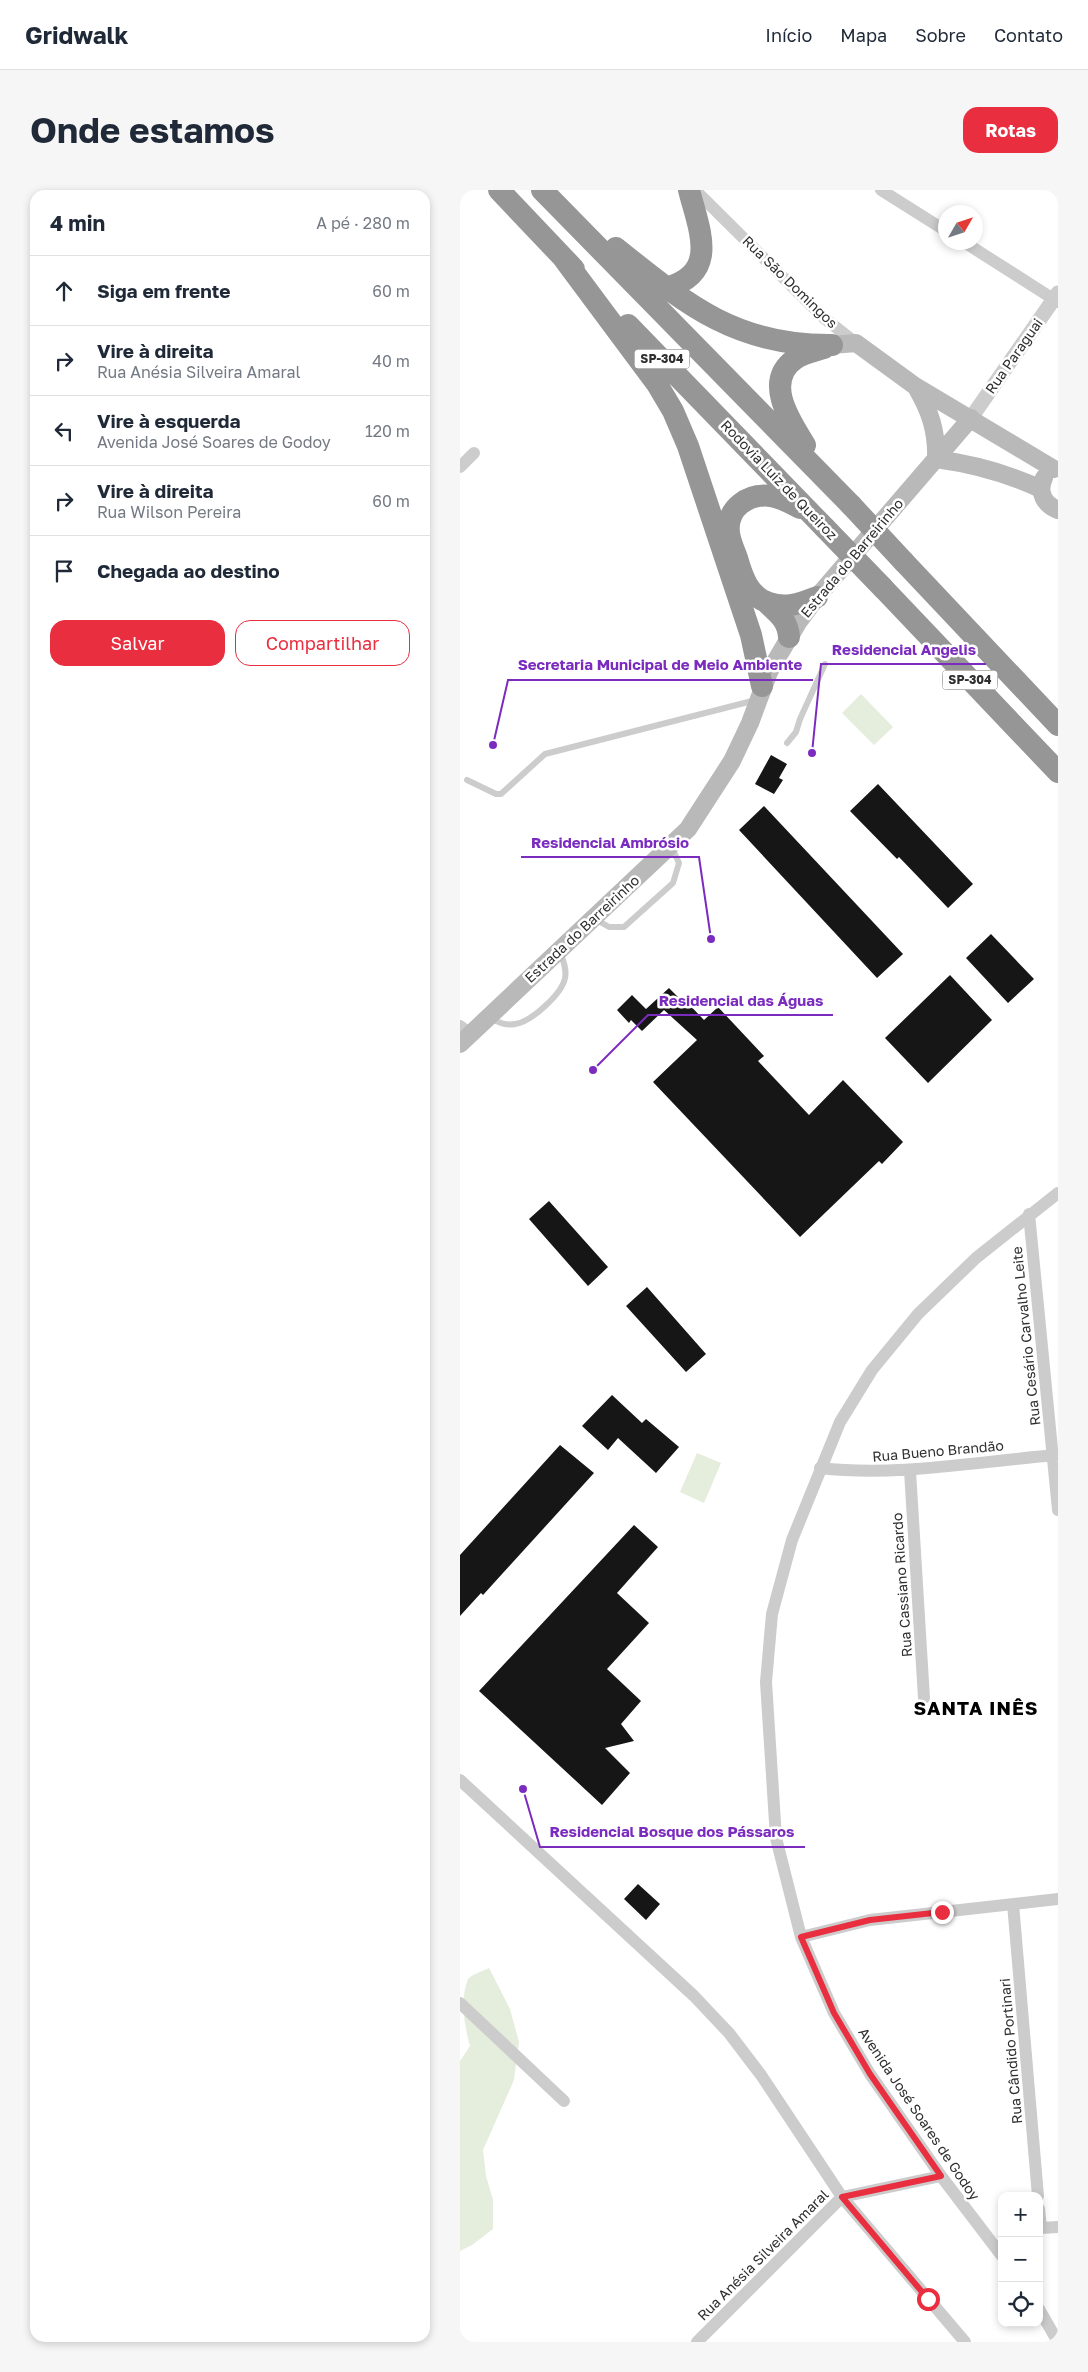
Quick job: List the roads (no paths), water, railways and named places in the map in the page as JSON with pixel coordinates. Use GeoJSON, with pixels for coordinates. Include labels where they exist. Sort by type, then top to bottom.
{"type":"FeatureCollection","features":[{"type":"Feature","properties":{"kind":"highway","name":"Rodovia Luiz de Queiroz"},"geometry":{"type":"LineString","coordinates":[[499,190],[1058,772]]}},
{"type":"Feature","properties":{"kind":"highway"},"geometry":{"type":"LineString","coordinates":[[542,190],[666,288],[701,312],[730,327],[757,337],[785,342],[832,345]]}},
{"type":"Feature","properties":{"kind":"highway","name":"SP-304"},"geometry":{"type":"LineString","coordinates":[[542,190],[827,479],[1058,725]]}},
{"type":"Feature","properties":{"kind":"highway"},"geometry":{"type":"LineString","coordinates":[[666,288],[680,284],[691,277],[698,269],[702,253],[702,238],[689,190]]}},
{"type":"Feature","properties":{"kind":"highway"},"geometry":{"type":"LineString","coordinates":[[564,259],[657,384],[673,411],[688,446],[751,635],[760,693]]}},
{"type":"Feature","properties":{"kind":"highway"},"geometry":{"type":"LineString","coordinates":[[827,479],[789,419],[781,392],[781,377],[786,367],[795,359],[832,345]]}},
{"type":"Feature","properties":{"kind":"highway"},"geometry":{"type":"LineString","coordinates":[[751,635],[760,644],[768,647],[786,642],[788,628],[784,618],[753,593],[743,579],[729,534],[733,511],[741,503],[761,496],[784,500],[818,521]]}},
{"type":"Feature","properties":{"kind":"highway"},"geometry":{"type":"LineString","coordinates":[[767,603],[781,606],[795,605],[817,597]]}},
{"type":"Feature","properties":{"kind":"main road"},"geometry":{"type":"LineString","coordinates":[[832,345],[856,343]]}},
{"type":"Feature","properties":{"kind":"main road","name":"Rua São Domingos"},"geometry":{"type":"LineString","coordinates":[[856,343],[915,386],[1056,469]]}},
{"type":"Feature","properties":{"kind":"main road","name":"Rua São Domingos"},"geometry":{"type":"LineString","coordinates":[[915,386],[934,422],[937,441],[936,459]]}},
{"type":"Feature","properties":{"kind":"main road","name":"Estrada do Barreirinho"},"geometry":{"type":"LineString","coordinates":[[464,1034],[488,1018],[688,829],[732,761],[750,723],[760,693],[786,642],[817,597],[970,418]]}},
{"type":"Feature","properties":{"kind":"main road"},"geometry":{"type":"LineString","coordinates":[[936,459],[994,470],[1041,489]]}},
{"type":"Feature","properties":{"kind":"main road"},"geometry":{"type":"LineString","coordinates":[[1056,469],[1045,477],[1041,489],[1046,502],[1058,510]]}},
{"type":"Feature","properties":{"kind":"street","name":"Rua São Domingos"},"geometry":{"type":"LineString","coordinates":[[695,190],[824,318],[856,343]]}},
{"type":"Feature","properties":{"kind":"street"},"geometry":{"type":"LineString","coordinates":[[881,190],[938,226]]}},
{"type":"Feature","properties":{"kind":"street"},"geometry":{"type":"LineString","coordinates":[[977,250],[1057,298]]}},
{"type":"Feature","properties":{"kind":"street","name":"Rua Paraguai"},"geometry":{"type":"LineString","coordinates":[[970,418],[1057,298]]}},
{"type":"Feature","properties":{"kind":"street"},"geometry":{"type":"LineString","coordinates":[[460,466],[474,453]]}},
{"type":"Feature","properties":{"kind":"street","name":"Avenida José Soares de Godoy"},"geometry":{"type":"LineString","coordinates":[[998,2251],[941,2176],[870,2074],[834,2013],[801,1937],[776,1838],[766,1682],[772,1614],[792,1540],[840,1422],[872,1370],[906,1328],[976,1258],[1029,1214],[1058,1193]]}},
{"type":"Feature","properties":{"kind":"street","name":"Rua Cesário Carvalho Leite"},"geometry":{"type":"LineString","coordinates":[[1029,1214],[1056,1455],[1058,1510]]}},
{"type":"Feature","properties":{"kind":"street","name":"Rua Bueno Brandão"},"geometry":{"type":"LineString","coordinates":[[820,1468],[850,1472],[910,1471],[1056,1455]]}},
{"type":"Feature","properties":{"kind":"street","name":"Rua Cassiano Ricardo"},"geometry":{"type":"LineString","coordinates":[[910,1471],[924,1698]]}},
{"type":"Feature","properties":{"kind":"street"},"geometry":{"type":"LineString","coordinates":[[460,1780],[694,1996],[729,2034],[761,2076],[842,2197],[965,2342]]}},
{"type":"Feature","properties":{"kind":"street"},"geometry":{"type":"LineString","coordinates":[[801,1937],[870,1920],[1058,1899]]}},
{"type":"Feature","properties":{"kind":"street","name":"Rua Cândido Portinari"},"geometry":{"type":"LineString","coordinates":[[1014,1904],[1038,2192]]}},
{"type":"Feature","properties":{"kind":"street"},"geometry":{"type":"LineString","coordinates":[[460,2003],[564,2101]]}},
{"type":"Feature","properties":{"kind":"street","name":"Rua Anésia Silveira Amaral"},"geometry":{"type":"LineString","coordinates":[[697,2342],[842,2197],[941,2176]]}},
{"type":"Feature","properties":{"kind":"street"},"geometry":{"type":"LineString","coordinates":[[1043,2228],[1058,2226]]}},
{"type":"Feature","properties":{"kind":"street"},"geometry":{"type":"LineString","coordinates":[[1043,2317],[1058,2342]]}},
{"type":"Feature","properties":{"kind":"lane"},"geometry":{"type":"LineString","coordinates":[[787,743],[796,732],[800,719],[826,664]]}},
{"type":"Feature","properties":{"kind":"lane"},"geometry":{"type":"LineString","coordinates":[[467,780],[496,794],[501,794],[545,754],[760,693]]}},
{"type":"Feature","properties":{"kind":"lane"},"geometry":{"type":"LineString","coordinates":[[594,918],[609,927],[624,927],[673,883],[678,863],[671,845]]}},
{"type":"Feature","properties":{"kind":"lane"},"geometry":{"type":"LineString","coordinates":[[488,1018],[501,1024],[521,1023],[528,1020],[549,1002],[565,981],[566,969],[560,950]]}},
{"type":"Feature","properties":{"kind":"place","name":"Secretaria Municipal de Meio Ambiente"},"geometry":{"type":"Point","coordinates":[493,745]}},
{"type":"Feature","properties":{"kind":"place","name":"Residencial Angelis"},"geometry":{"type":"Point","coordinates":[812,753]}},
{"type":"Feature","properties":{"kind":"place","name":"Residencial Ambrósio"},"geometry":{"type":"Point","coordinates":[711,939]}},
{"type":"Feature","properties":{"kind":"place","name":"Residencial das Águas"},"geometry":{"type":"Point","coordinates":[593,1070]}},
{"type":"Feature","properties":{"kind":"place","name":"Residencial Bosque dos Pássaros"},"geometry":{"type":"Point","coordinates":[523,1789]}},
{"type":"Feature","properties":{"kind":"district","name":"SANTA INÊS"},"geometry":{"type":"Point","coordinates":[976,1708]}}]}
